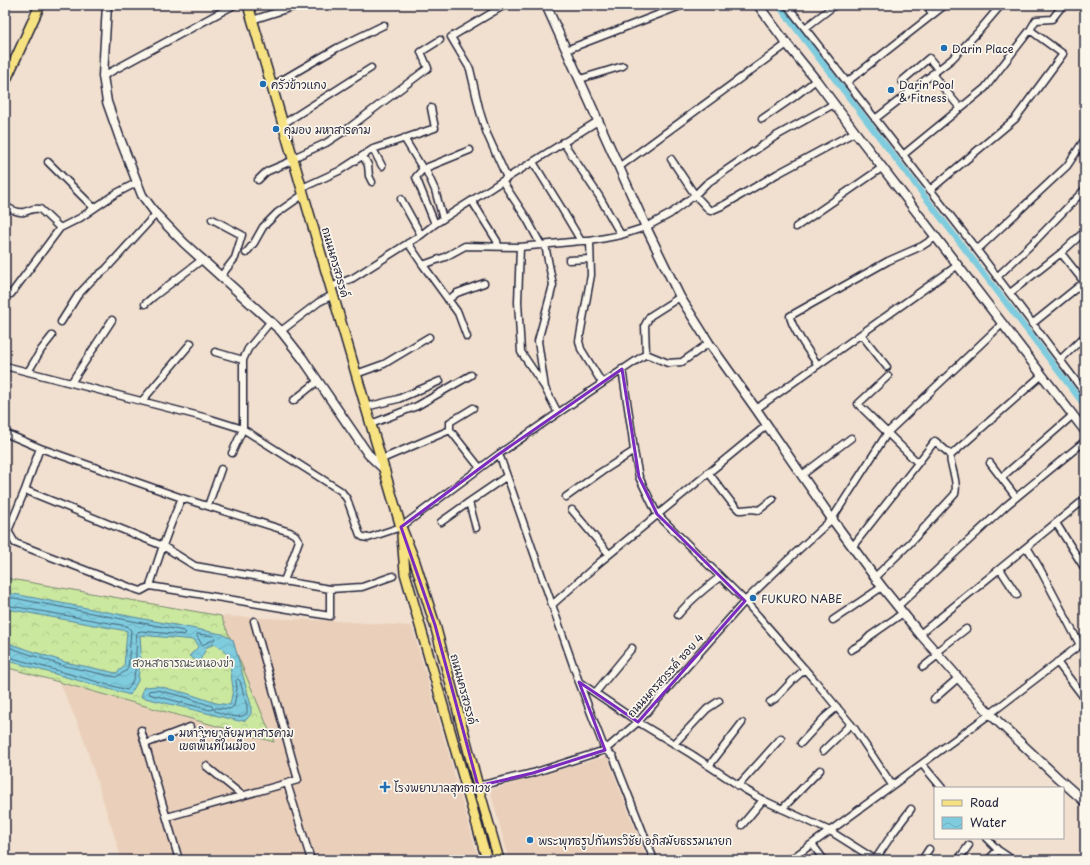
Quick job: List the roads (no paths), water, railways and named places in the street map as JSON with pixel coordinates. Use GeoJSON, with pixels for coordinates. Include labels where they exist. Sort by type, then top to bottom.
{"type":"FeatureCollection","features":[{"type":"Feature","properties":{"kind":"main road"},"geometry":{"type":"LineString","coordinates":[[5,82],[40,5]]}},
{"type":"Feature","properties":{"kind":"main road","name":"ถนนนครสวรรค์"},"geometry":{"type":"LineString","coordinates":[[248,5],[401,527],[416,562],[435,625],[499,860]]}},
{"type":"Feature","properties":{"kind":"main road","name":"ถนนนครสวรรค์"},"geometry":{"type":"LineString","coordinates":[[401,527],[404,566],[486,860]]}},
{"type":"Feature","properties":{"kind":"main road"},"geometry":{"type":"LineString","coordinates":[[404,566],[416,562]]}},
{"type":"Feature","properties":{"kind":"street"},"geometry":{"type":"LineString","coordinates":[[107,5],[103,76],[108,105],[118,136],[142,195],[156,214],[184,243],[281,331],[303,359],[368,454],[385,470]]}},
{"type":"Feature","properties":{"kind":"street"},"geometry":{"type":"LineString","coordinates":[[103,76],[234,5]]}},
{"type":"Feature","properties":{"kind":"street"},"geometry":{"type":"LineString","coordinates":[[252,20],[299,5]]}},
{"type":"Feature","properties":{"kind":"street"},"geometry":{"type":"LineString","coordinates":[[505,5],[451,37],[470,69],[480,112],[504,179],[526,219],[543,245],[552,285],[538,341],[545,388]]}},
{"type":"Feature","properties":{"kind":"street"},"geometry":{"type":"LineString","coordinates":[[546,5],[646,228],[680,297],[709,343],[832,519],[882,587],[920,634],[990,714],[1085,802]]}},
{"type":"Feature","properties":{"kind":"street"},"geometry":{"type":"LineString","coordinates":[[566,50],[683,5]]}},
{"type":"Feature","properties":{"kind":"street"},"geometry":{"type":"LineString","coordinates":[[758,5],[1085,431]]}},
{"type":"Feature","properties":{"kind":"street"},"geometry":{"type":"LineString","coordinates":[[787,5],[998,277],[1085,393]]}},
{"type":"Feature","properties":{"kind":"street"},"geometry":{"type":"LineString","coordinates":[[805,28],[836,5]]}},
{"type":"Feature","properties":{"kind":"street"},"geometry":{"type":"LineString","coordinates":[[927,5],[932,14]]}},
{"type":"Feature","properties":{"kind":"street"},"geometry":{"type":"LineString","coordinates":[[847,82],[944,5]]}},
{"type":"Feature","properties":{"kind":"street"},"geometry":{"type":"LineString","coordinates":[[875,119],[952,59],[1001,5]]}},
{"type":"Feature","properties":{"kind":"street"},"geometry":{"type":"LineString","coordinates":[[903,155],[985,88],[1036,20],[1052,19],[1063,5]]}},
{"type":"Feature","properties":{"kind":"street"},"geometry":{"type":"LineString","coordinates":[[272,86],[337,48],[384,25]]}},
{"type":"Feature","properties":{"kind":"street"},"geometry":{"type":"LineString","coordinates":[[930,190],[1015,119],[1063,54],[1030,30]]}},
{"type":"Feature","properties":{"kind":"street"},"geometry":{"type":"LineString","coordinates":[[258,180],[268,171],[326,143],[346,130],[428,68],[421,52],[440,40]]}},
{"type":"Feature","properties":{"kind":"street"},"geometry":{"type":"LineString","coordinates":[[619,167],[787,44]]}},
{"type":"Feature","properties":{"kind":"street"},"geometry":{"type":"LineString","coordinates":[[910,91],[902,81],[929,58],[938,69]]}},
{"type":"Feature","properties":{"kind":"street"},"geometry":{"type":"LineString","coordinates":[[580,79],[623,66]]}},
{"type":"Feature","properties":{"kind":"street"},"geometry":{"type":"LineString","coordinates":[[283,124],[371,68]]}},
{"type":"Feature","properties":{"kind":"street"},"geometry":{"type":"LineString","coordinates":[[932,74],[960,108]]}},
{"type":"Feature","properties":{"kind":"street"},"geometry":{"type":"LineString","coordinates":[[762,119],[816,80]]}},
{"type":"Feature","properties":{"kind":"street"},"geometry":{"type":"LineString","coordinates":[[423,265],[445,257],[465,246],[520,247],[590,241],[646,228],[670,214],[695,195],[706,184],[776,136],[834,104]]}},
{"type":"Feature","properties":{"kind":"street"},"geometry":{"type":"LineString","coordinates":[[246,253],[254,243],[263,227],[303,191],[339,171],[373,149],[435,128],[431,108]]}},
{"type":"Feature","properties":{"kind":"street"},"geometry":{"type":"LineString","coordinates":[[281,331],[332,291],[421,236],[435,224],[504,179],[598,121]]}},
{"type":"Feature","properties":{"kind":"street"},"geometry":{"type":"LineString","coordinates":[[671,159],[695,195],[710,211],[724,205],[777,174],[855,132]]}},
{"type":"Feature","properties":{"kind":"street"},"geometry":{"type":"LineString","coordinates":[[404,138],[424,168],[435,190],[444,219]]}},
{"type":"Feature","properties":{"kind":"street"},"geometry":{"type":"LineString","coordinates":[[977,250],[1067,166],[1085,139]]}},
{"type":"Feature","properties":{"kind":"street"},"geometry":{"type":"LineString","coordinates":[[563,142],[599,196],[621,235]]}},
{"type":"Feature","properties":{"kind":"street"},"geometry":{"type":"LineString","coordinates":[[373,149],[382,166]]}},
{"type":"Feature","properties":{"kind":"street"},"geometry":{"type":"LineString","coordinates":[[435,224],[416,177],[424,168],[470,150]]}},
{"type":"Feature","properties":{"kind":"street"},"geometry":{"type":"LineString","coordinates":[[363,156],[368,165],[369,176],[372,182]]}},
{"type":"Feature","properties":{"kind":"street"},"geometry":{"type":"LineString","coordinates":[[48,162],[94,208]]}},
{"type":"Feature","properties":{"kind":"street"},"geometry":{"type":"LineString","coordinates":[[532,162],[581,241]]}},
{"type":"Feature","properties":{"kind":"street"},"geometry":{"type":"LineString","coordinates":[[796,227],[882,167]]}},
{"type":"Feature","properties":{"kind":"street"},"geometry":{"type":"LineString","coordinates":[[11,294],[60,228],[80,218],[115,194],[136,183]]}},
{"type":"Feature","properties":{"kind":"street"},"geometry":{"type":"LineString","coordinates":[[998,277],[1085,189]]}},
{"type":"Feature","properties":{"kind":"street"},"geometry":{"type":"LineString","coordinates":[[400,199],[421,236]]}},
{"type":"Feature","properties":{"kind":"street"},"geometry":{"type":"LineString","coordinates":[[472,201],[497,241],[498,247]]}},
{"type":"Feature","properties":{"kind":"street"},"geometry":{"type":"LineString","coordinates":[[5,206],[23,213],[32,208],[40,209],[60,228]]}},
{"type":"Feature","properties":{"kind":"street"},"geometry":{"type":"LineString","coordinates":[[61,322],[78,295],[92,280],[106,269],[156,214]]}},
{"type":"Feature","properties":{"kind":"street"},"geometry":{"type":"LineString","coordinates":[[212,219],[242,235],[235,258],[221,276]]}},
{"type":"Feature","properties":{"kind":"street"},"geometry":{"type":"LineString","coordinates":[[1010,293],[1061,253],[1085,231]]}},
{"type":"Feature","properties":{"kind":"street"},"geometry":{"type":"LineString","coordinates":[[818,365],[795,328],[790,316],[888,261],[936,238]]}},
{"type":"Feature","properties":{"kind":"street"},"geometry":{"type":"LineString","coordinates":[[590,241],[591,275],[579,341],[581,349],[602,383]]}},
{"type":"Feature","properties":{"kind":"street"},"geometry":{"type":"LineString","coordinates":[[408,243],[458,313],[466,337]]}},
{"type":"Feature","properties":{"kind":"street"},"geometry":{"type":"LineString","coordinates":[[520,247],[518,302],[521,352],[545,388],[558,413]]}},
{"type":"Feature","properties":{"kind":"street"},"geometry":{"type":"LineString","coordinates":[[1032,324],[1084,282],[1061,253]]}},
{"type":"Feature","properties":{"kind":"street"},"geometry":{"type":"LineString","coordinates":[[145,304],[152,297],[203,259]]}},
{"type":"Feature","properties":{"kind":"street"},"geometry":{"type":"LineString","coordinates":[[569,260],[590,259]]}},
{"type":"Feature","properties":{"kind":"street"},"geometry":{"type":"LineString","coordinates":[[756,409],[958,265]]}},
{"type":"Feature","properties":{"kind":"street"},"geometry":{"type":"LineString","coordinates":[[448,300],[457,294],[484,283]]}},
{"type":"Feature","properties":{"kind":"street"},"geometry":{"type":"LineString","coordinates":[[646,354],[645,325],[650,316],[680,297]]}},
{"type":"Feature","properties":{"kind":"street"},"geometry":{"type":"LineString","coordinates":[[71,383],[112,320]]}},
{"type":"Feature","properties":{"kind":"street"},"geometry":{"type":"LineString","coordinates":[[232,453],[243,429],[243,360],[248,349],[271,321]]}},
{"type":"Feature","properties":{"kind":"street","name":"ถนนนครสวรรค์ ซอย 4"},"geometry":{"type":"LineString","coordinates":[[478,786],[533,773],[605,750],[638,722],[745,601],[832,519],[888,432],[1003,324]]}},
{"type":"Feature","properties":{"kind":"street"},"geometry":{"type":"LineString","coordinates":[[862,334],[887,367]]}},
{"type":"Feature","properties":{"kind":"street"},"geometry":{"type":"LineString","coordinates":[[28,372],[41,350],[52,336]]}},
{"type":"Feature","properties":{"kind":"street"},"geometry":{"type":"LineString","coordinates":[[1060,360],[1085,336]]}},
{"type":"Feature","properties":{"kind":"street"},"geometry":{"type":"LineString","coordinates":[[356,374],[384,364],[430,337]]}},
{"type":"Feature","properties":{"kind":"street"},"geometry":{"type":"LineString","coordinates":[[142,401],[190,343]]}},
{"type":"Feature","properties":{"kind":"street"},"geometry":{"type":"LineString","coordinates":[[646,354],[668,363],[682,362],[709,343]]}},
{"type":"Feature","properties":{"kind":"street"},"geometry":{"type":"LineString","coordinates":[[215,352],[243,360]]}},
{"type":"Feature","properties":{"kind":"street"},"geometry":{"type":"LineString","coordinates":[[5,366],[211,419],[243,429],[341,491],[347,499],[360,535],[368,538],[401,527],[499,454],[646,354]]}},
{"type":"Feature","properties":{"kind":"street"},"geometry":{"type":"LineString","coordinates":[[622,369],[634,451],[640,477],[657,514],[745,601],[806,670],[851,724],[892,785]]}},
{"type":"Feature","properties":{"kind":"street"},"geometry":{"type":"LineString","coordinates":[[371,424],[417,406],[471,375]]}},
{"type":"Feature","properties":{"kind":"street"},"geometry":{"type":"LineString","coordinates":[[875,577],[902,552],[955,494],[956,486],[950,460],[951,455],[1042,375]]}},
{"type":"Feature","properties":{"kind":"street"},"geometry":{"type":"LineString","coordinates":[[888,376],[858,404],[918,463]]}},
{"type":"Feature","properties":{"kind":"street"},"geometry":{"type":"LineString","coordinates":[[293,401],[318,381]]}},
{"type":"Feature","properties":{"kind":"street"},"geometry":{"type":"LineString","coordinates":[[366,407],[398,399],[440,382]]}},
{"type":"Feature","properties":{"kind":"street"},"geometry":{"type":"LineString","coordinates":[[473,408],[450,422],[450,430],[480,468]]}},
{"type":"Feature","properties":{"kind":"street"},"geometry":{"type":"LineString","coordinates":[[1002,477],[1073,415]]}},
{"type":"Feature","properties":{"kind":"street"},"geometry":{"type":"LineString","coordinates":[[552,605],[609,554],[767,425]]}},
{"type":"Feature","properties":{"kind":"street"},"geometry":{"type":"LineString","coordinates":[[382,459],[450,430]]}},
{"type":"Feature","properties":{"kind":"street"},"geometry":{"type":"LineString","coordinates":[[5,433],[40,448],[182,498],[290,532],[299,540],[284,581]]}},
{"type":"Feature","properties":{"kind":"street"},"geometry":{"type":"LineString","coordinates":[[802,475],[851,438]]}},
{"type":"Feature","properties":{"kind":"street"},"geometry":{"type":"LineString","coordinates":[[852,546],[935,442],[951,455]]}},
{"type":"Feature","properties":{"kind":"street"},"geometry":{"type":"LineString","coordinates":[[851,650],[863,643],[900,609],[942,565],[1016,497],[1085,442]]}},
{"type":"Feature","properties":{"kind":"street"},"geometry":{"type":"LineString","coordinates":[[40,448],[8,531],[15,543],[141,591],[150,586],[330,616],[330,589]]}},
{"type":"Feature","properties":{"kind":"street"},"geometry":{"type":"LineString","coordinates":[[566,497],[634,451]]}},
{"type":"Feature","properties":{"kind":"street"},"geometry":{"type":"LineString","coordinates":[[499,454],[579,682],[605,750],[613,756],[654,860]]}},
{"type":"Feature","properties":{"kind":"street"},"geometry":{"type":"LineString","coordinates":[[990,463],[1016,497]]}},
{"type":"Feature","properties":{"kind":"street"},"geometry":{"type":"LineString","coordinates":[[208,506],[221,469]]}},
{"type":"Feature","properties":{"kind":"street"},"geometry":{"type":"LineString","coordinates":[[708,472],[739,510],[759,510],[773,498]]}},
{"type":"Feature","properties":{"kind":"street"},"geometry":{"type":"LineString","coordinates":[[441,522],[507,476]]}},
{"type":"Feature","properties":{"kind":"street"},"geometry":{"type":"LineString","coordinates":[[25,490],[163,546],[195,566],[330,589],[362,587],[393,576]]}},
{"type":"Feature","properties":{"kind":"street"},"geometry":{"type":"LineString","coordinates":[[150,586],[174,514],[182,498]]}},
{"type":"Feature","properties":{"kind":"street"},"geometry":{"type":"LineString","coordinates":[[920,634],[1085,499]]}},
{"type":"Feature","properties":{"kind":"street"},"geometry":{"type":"LineString","coordinates":[[469,502],[476,528]]}},
{"type":"Feature","properties":{"kind":"street"},"geometry":{"type":"LineString","coordinates":[[572,510],[609,554]]}},
{"type":"Feature","properties":{"kind":"street"},"geometry":{"type":"LineString","coordinates":[[1056,523],[1085,569]]}},
{"type":"Feature","properties":{"kind":"street"},"geometry":{"type":"LineString","coordinates":[[790,860],[990,714],[1082,643],[1027,547]]}},
{"type":"Feature","properties":{"kind":"street"},"geometry":{"type":"LineString","coordinates":[[1000,569],[1017,595]]}},
{"type":"Feature","properties":{"kind":"street"},"geometry":{"type":"LineString","coordinates":[[678,615],[688,603],[720,577]]}},
{"type":"Feature","properties":{"kind":"street"},"geometry":{"type":"LineString","coordinates":[[833,620],[882,587]]}},
{"type":"Feature","properties":{"kind":"street"},"geometry":{"type":"LineString","coordinates":[[167,817],[298,780],[254,621]]}},
{"type":"Feature","properties":{"kind":"street"},"geometry":{"type":"LineString","coordinates":[[923,667],[937,653],[966,629]]}},
{"type":"Feature","properties":{"kind":"street"},"geometry":{"type":"LineString","coordinates":[[595,693],[632,648]]}},
{"type":"Feature","properties":{"kind":"street"},"geometry":{"type":"LineString","coordinates":[[1057,662],[1085,699]]}},
{"type":"Feature","properties":{"kind":"street"},"geometry":{"type":"LineString","coordinates":[[770,702],[806,670]]}},
{"type":"Feature","properties":{"kind":"street"},"geometry":{"type":"LineString","coordinates":[[934,700],[958,678]]}},
{"type":"Feature","properties":{"kind":"street"},"geometry":{"type":"LineString","coordinates":[[579,682],[738,786],[763,800],[830,831],[876,860],[893,833],[911,809]]}},
{"type":"Feature","properties":{"kind":"street"},"geometry":{"type":"LineString","coordinates":[[674,744],[708,709],[720,701]]}},
{"type":"Feature","properties":{"kind":"street"},"geometry":{"type":"LineString","coordinates":[[801,743],[824,718],[837,707]]}},
{"type":"Feature","properties":{"kind":"street"},"geometry":{"type":"LineString","coordinates":[[709,766],[742,723]]}},
{"type":"Feature","properties":{"kind":"street"},"geometry":{"type":"LineString","coordinates":[[823,751],[851,724]]}},
{"type":"Feature","properties":{"kind":"street"},"geometry":{"type":"LineString","coordinates":[[145,744],[190,727]]}},
{"type":"Feature","properties":{"kind":"street"},"geometry":{"type":"LineString","coordinates":[[141,730],[179,860]]}},
{"type":"Feature","properties":{"kind":"street"},"geometry":{"type":"LineString","coordinates":[[738,786],[781,738]]}},
{"type":"Feature","properties":{"kind":"street"},"geometry":{"type":"LineString","coordinates":[[922,764],[941,787]]}},
{"type":"Feature","properties":{"kind":"street"},"geometry":{"type":"LineString","coordinates":[[206,766],[243,796]]}},
{"type":"Feature","properties":{"kind":"street"},"geometry":{"type":"LineString","coordinates":[[782,809],[820,770]]}},
{"type":"Feature","properties":{"kind":"street"},"geometry":{"type":"LineString","coordinates":[[287,783],[311,860]]}},
{"type":"Feature","properties":{"kind":"street"},"geometry":{"type":"LineString","coordinates":[[742,825],[763,800]]}},
{"type":"Feature","properties":{"kind":"street"},"geometry":{"type":"LineString","coordinates":[[987,839],[998,850],[1010,858]]}},
{"type":"Feature","properties":{"kind":"street"},"geometry":{"type":"LineString","coordinates":[[812,844],[824,860]]}},
{"type":"Feature","properties":{"kind":"street"},"geometry":{"type":"LineString","coordinates":[[958,860],[969,846]]}},
{"type":"Feature","properties":{"kind":"street"},"geometry":{"type":"LineString","coordinates":[[922,860],[929,849]]}},
{"type":"Feature","properties":{"kind":"street"},"geometry":{"type":"LineString","coordinates":[[988,860],[998,850]]}},
{"type":"Feature","properties":{"kind":"water"},"geometry":{"type":"Polygon","coordinates":[[[5,594],[14,594],[222,634],[233,640],[251,705],[251,714],[246,720],[239,721],[141,697],[144,687],[157,686],[186,693],[216,703],[230,705],[233,689],[229,657],[215,644],[207,647],[199,662],[189,656],[198,647],[195,640],[140,635],[141,650],[138,681],[130,695],[5,660],[5,642],[65,662],[116,673],[124,667],[127,631],[5,609],[5,594]]]}},
{"type":"Feature","properties":{"kind":"waterway"},"geometry":{"type":"LineString","coordinates":[[778,5],[1085,406]]}},
{"type":"Feature","properties":{"kind":"place","name":"Darin Place"},"geometry":{"type":"Point","coordinates":[944,48]}},
{"type":"Feature","properties":{"kind":"place","name":"ครัวข้าวแกง"},"geometry":{"type":"Point","coordinates":[263,84]}},
{"type":"Feature","properties":{"kind":"place","name":"Darin Pool & Fitness"},"geometry":{"type":"Point","coordinates":[891,90]}},
{"type":"Feature","properties":{"kind":"place","name":"คุมอง มหาสารคาม"},"geometry":{"type":"Point","coordinates":[276,129]}},
{"type":"Feature","properties":{"kind":"place","name":"FUKURO NABE"},"geometry":{"type":"Point","coordinates":[753,598]}},
{"type":"Feature","properties":{"kind":"place","name":"มหาวิทยาลัยมหาสารคาม เขตพื้นที่ในเมือง"},"geometry":{"type":"Point","coordinates":[171,738]}},
{"type":"Feature","properties":{"kind":"place","name":"โรงพยาบาลสุทธาเวช"},"geometry":{"type":"Point","coordinates":[385,787]}},
{"type":"Feature","properties":{"kind":"place","name":"พระพุทธรูปกันทรวิชัย อภิสมัยธรรมนายก"},"geometry":{"type":"Point","coordinates":[530,840]}},
{"type":"Feature","properties":{"kind":"park label","name":"สวนสาธารณะหนองข่า"},"geometry":{"type":"Point","coordinates":[183,662]}}]}
